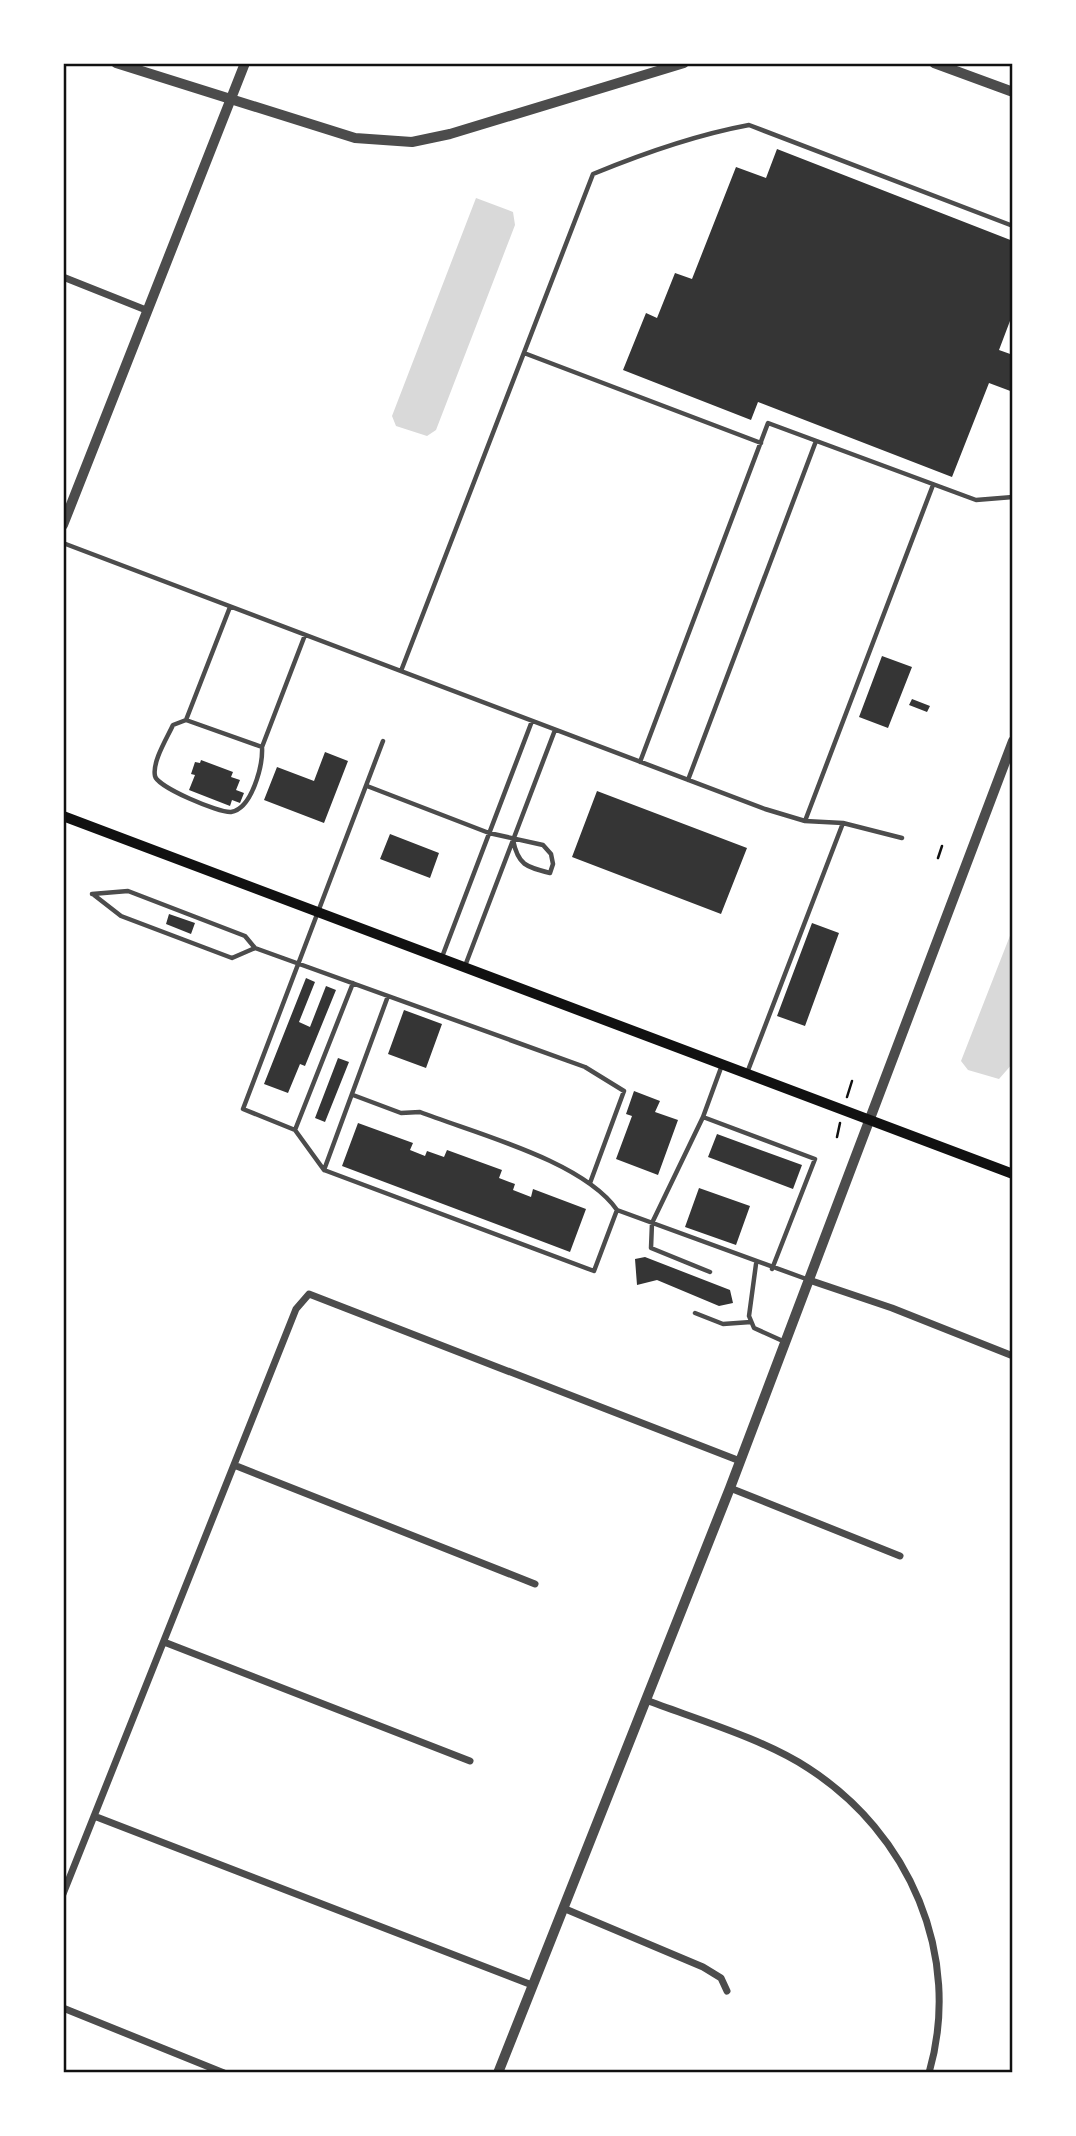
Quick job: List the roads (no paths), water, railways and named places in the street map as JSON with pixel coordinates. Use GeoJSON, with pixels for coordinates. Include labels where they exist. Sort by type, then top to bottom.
{"type":"FeatureCollection","features":[{"type":"Feature","properties":{"kind":"main road"},"geometry":{"type":"LineString","coordinates":[[63,816],[1013,1174]]}},
{"type":"Feature","properties":{"kind":"street"},"geometry":{"type":"LineString","coordinates":[[116,63],[230,101],[355,138],[412,142],[450,134],[679,64]]}},
{"type":"Feature","properties":{"kind":"street"},"geometry":{"type":"LineString","coordinates":[[63,526],[245,63]]}},
{"type":"Feature","properties":{"kind":"street"},"geometry":{"type":"LineString","coordinates":[[934,63],[1013,92]]}},
{"type":"Feature","properties":{"kind":"street"},"geometry":{"type":"LineString","coordinates":[[63,277],[146,310]]}},
{"type":"Feature","properties":{"kind":"street"},"geometry":{"type":"LineString","coordinates":[[499,2073],[786,1343],[1013,741]]}},
{"type":"Feature","properties":{"kind":"street"},"geometry":{"type":"LineString","coordinates":[[809,1280],[892,1308],[1013,1356]]}},
{"type":"Feature","properties":{"kind":"street"},"geometry":{"type":"LineString","coordinates":[[63,1894],[296,1309],[309,1294],[740,1461]]}},
{"type":"Feature","properties":{"kind":"street"},"geometry":{"type":"LineString","coordinates":[[234,1465],[535,1584]]}},
{"type":"Feature","properties":{"kind":"street"},"geometry":{"type":"LineString","coordinates":[[730,1488],[900,1556]]}},
{"type":"Feature","properties":{"kind":"street"},"geometry":{"type":"LineString","coordinates":[[164,1642],[470,1761]]}},
{"type":"Feature","properties":{"kind":"street"},"geometry":{"type":"LineString","coordinates":[[646,1700],[789,1757],[818,1775],[855,1806],[889,1843],[910,1876],[934,1945],[939,2002],[929,2073]]}},
{"type":"Feature","properties":{"kind":"street"},"geometry":{"type":"LineString","coordinates":[[94,1816],[532,1985]]}},
{"type":"Feature","properties":{"kind":"street"},"geometry":{"type":"LineString","coordinates":[[563,1908],[704,1967],[721,1978],[727,1991]]}},
{"type":"Feature","properties":{"kind":"street"},"geometry":{"type":"LineString","coordinates":[[63,2008],[224,2073]]}},
{"type":"Feature","properties":{"kind":"lane"},"geometry":{"type":"LineString","coordinates":[[401,671],[593,174],[645,153],[708,133],[749,125],[1013,226]]}},
{"type":"Feature","properties":{"kind":"lane"},"geometry":{"type":"LineString","coordinates":[[524,353],[761,443]]}},
{"type":"Feature","properties":{"kind":"lane"},"geometry":{"type":"LineString","coordinates":[[640,762],[768,423],[976,500],[1010,496],[1013,490]]}},
{"type":"Feature","properties":{"kind":"lane"},"geometry":{"type":"LineString","coordinates":[[688,780],[816,440]]}},
{"type":"Feature","properties":{"kind":"lane"},"geometry":{"type":"LineString","coordinates":[[805,821],[933,485]]}},
{"type":"Feature","properties":{"kind":"lane"},"geometry":{"type":"LineString","coordinates":[[63,543],[688,780],[805,821],[843,823],[902,838]]}},
{"type":"Feature","properties":{"kind":"lane"},"geometry":{"type":"LineString","coordinates":[[186,720],[230,607]]}},
{"type":"Feature","properties":{"kind":"lane"},"geometry":{"type":"LineString","coordinates":[[262,747],[186,720],[173,725],[155,776],[163,787],[227,812],[241,808],[247,800],[263,760],[262,747],[305,635]]}},
{"type":"Feature","properties":{"kind":"lane"},"geometry":{"type":"LineString","coordinates":[[441,958],[532,721]]}},
{"type":"Feature","properties":{"kind":"lane"},"geometry":{"type":"LineString","coordinates":[[465,967],[555,730]]}},
{"type":"Feature","properties":{"kind":"lane"},"geometry":{"type":"LineString","coordinates":[[383,741],[243,1109],[295,1130],[324,1170],[594,1271],[617,1210]]}},
{"type":"Feature","properties":{"kind":"lane"},"geometry":{"type":"LineString","coordinates":[[367,786],[489,833],[543,845],[551,854],[553,864],[550,873],[525,864],[517,858],[513,840]]}},
{"type":"Feature","properties":{"kind":"lane"},"geometry":{"type":"LineString","coordinates":[[747,1073],[843,823]]}},
{"type":"Feature","properties":{"kind":"lane"},"geometry":{"type":"LineString","coordinates":[[255,948],[232,958],[121,916],[108,903],[92,894],[128,891],[245,936],[255,948],[585,1067],[624,1091],[590,1183]]}},
{"type":"Feature","properties":{"kind":"lane"},"geometry":{"type":"LineString","coordinates":[[295,1130],[353,983]]}},
{"type":"Feature","properties":{"kind":"lane"},"geometry":{"type":"LineString","coordinates":[[324,1170],[388,996]]}},
{"type":"Feature","properties":{"kind":"lane"},"geometry":{"type":"LineString","coordinates":[[710,1272],[651,1248],[652,1223],[703,1117],[722,1064]]}},
{"type":"Feature","properties":{"kind":"lane"},"geometry":{"type":"LineString","coordinates":[[352,1095],[401,1114],[420,1112],[551,1161],[590,1183],[606,1195],[617,1210],[756,1264],[809,1280]]}},
{"type":"Feature","properties":{"kind":"lane"},"geometry":{"type":"LineString","coordinates":[[703,1117],[815,1159],[772,1269]]}},
{"type":"Feature","properties":{"kind":"lane"},"geometry":{"type":"LineString","coordinates":[[756,1264],[749,1315],[751,1322],[754,1328],[786,1343]]}},
{"type":"Feature","properties":{"kind":"lane"},"geometry":{"type":"LineString","coordinates":[[695,1313],[723,1324],[751,1322]]}}]}
